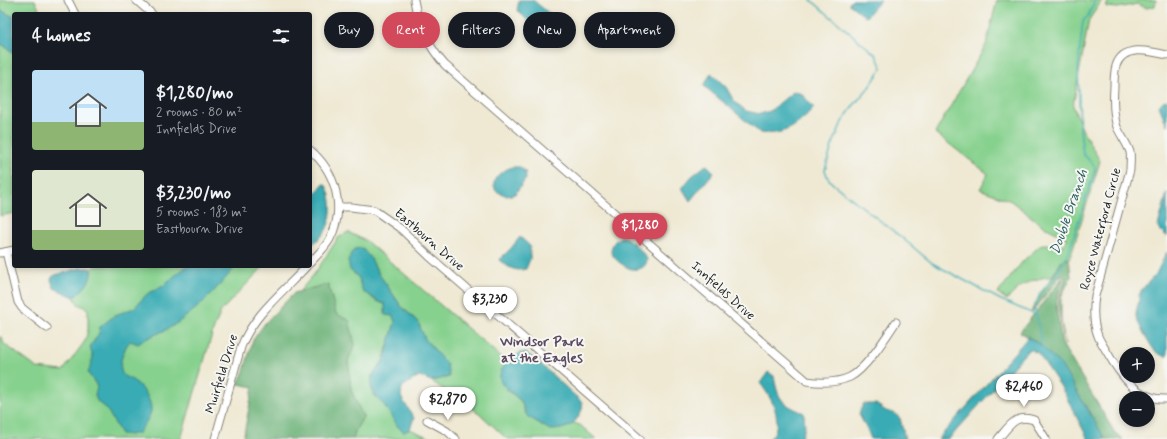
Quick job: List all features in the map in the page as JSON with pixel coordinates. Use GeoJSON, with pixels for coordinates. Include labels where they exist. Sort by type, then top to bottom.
{"type":"FeatureCollection","features":[{"type":"Feature","properties":{"kind":"street"},"geometry":{"type":"LineString","coordinates":[[68,0],[74,12]]}},
{"type":"Feature","properties":{"kind":"street"},"geometry":{"type":"LineString","coordinates":[[136,0],[150,12]]}},
{"type":"Feature","properties":{"kind":"street","name":"Innfields Drive"},"geometry":{"type":"LineString","coordinates":[[414,0],[423,34],[445,65],[807,381],[819,383],[851,377],[866,364],[896,322]]}},
{"type":"Feature","properties":{"kind":"street","name":"Royce Waterford Circle"},"geometry":{"type":"LineString","coordinates":[[1167,55],[1136,50],[1122,56],[1115,67],[1113,101],[1114,112],[1117,126],[1130,154],[1130,170],[1096,296],[1094,320],[1098,336],[1114,365],[1128,383],[1143,394],[1159,400],[1167,399]]}},
{"type":"Feature","properties":{"kind":"street"},"geometry":{"type":"LineString","coordinates":[[312,152],[322,161],[329,171],[337,194],[338,207],[337,217],[329,240],[312,261]]}},
{"type":"Feature","properties":{"kind":"street","name":"Eastbourn Drive"},"geometry":{"type":"LineString","coordinates":[[338,207],[374,210],[401,229],[429,256],[640,439]]}},
{"type":"Feature","properties":{"kind":"street"},"geometry":{"type":"LineString","coordinates":[[3,253],[18,302],[22,308],[47,328]]}},
{"type":"Feature","properties":{"kind":"street","name":"Muirfield Drive"},"geometry":{"type":"LineString","coordinates":[[215,439],[240,347],[245,335],[256,319],[305,268]]}},
{"type":"Feature","properties":{"kind":"street"},"geometry":{"type":"LineString","coordinates":[[998,439],[1012,423],[1024,417],[1034,420],[1046,439]]}},
{"type":"Feature","properties":{"kind":"street"},"geometry":{"type":"LineString","coordinates":[[427,420],[447,431],[456,439]]}},
{"type":"Feature","properties":{"kind":"green space"},"geometry":{"type":"Polygon","coordinates":[[[0,0],[35,0],[40,12],[12,12],[12,16],[0,10],[0,0]]]}},
{"type":"Feature","properties":{"kind":"green space"},"geometry":{"type":"Polygon","coordinates":[[[997,0],[1102,0],[1089,20],[1073,106],[1083,131],[1100,161],[1070,258],[1062,261],[1052,276],[1027,283],[1007,300],[998,293],[1023,261],[1042,244],[1062,245],[1068,239],[1043,226],[1011,201],[980,189],[988,174],[935,133],[986,45],[997,0]]]}},
{"type":"Feature","properties":{"kind":"green space"},"geometry":{"type":"Polygon","coordinates":[[[1109,0],[1156,0],[1155,6],[1147,8],[1137,4],[1118,8],[1106,7],[1109,0]]]}},
{"type":"Feature","properties":{"kind":"green space"},"geometry":{"type":"Polygon","coordinates":[[[0,43],[12,52],[12,213],[0,216],[0,43]]]}},
{"type":"Feature","properties":{"kind":"green space"},"geometry":{"type":"Polygon","coordinates":[[[348,232],[366,241],[508,363],[501,371],[506,389],[521,401],[525,413],[550,430],[568,427],[573,423],[580,425],[596,439],[507,439],[479,413],[431,381],[449,377],[435,350],[425,339],[418,322],[401,306],[379,274],[371,259],[350,270],[359,278],[361,287],[373,299],[385,304],[395,322],[383,361],[372,376],[371,387],[374,396],[384,405],[404,432],[410,429],[430,438],[353,439],[355,431],[363,417],[351,390],[348,360],[355,345],[336,314],[328,284],[299,292],[315,273],[338,238],[348,232]]]}},
{"type":"Feature","properties":{"kind":"green space"},"geometry":{"type":"Polygon","coordinates":[[[1069,258],[1071,277],[1061,297],[1061,322],[1058,305],[1065,278],[1064,275],[1061,275],[1032,313],[1032,309],[1062,261],[1069,258]]]}},
{"type":"Feature","properties":{"kind":"green space"},"geometry":{"type":"Polygon","coordinates":[[[262,268],[221,311],[213,331],[181,439],[0,439],[0,336],[3,339],[3,343],[37,368],[63,371],[85,341],[88,330],[88,309],[78,304],[74,297],[86,285],[90,277],[91,269],[262,268]]]}},
{"type":"Feature","properties":{"kind":"green space"},"geometry":{"type":"Polygon","coordinates":[[[1063,277],[1056,305],[1062,344],[1115,433],[1123,439],[1105,439],[1080,397],[1038,343],[1020,332],[1063,277]]]}},
{"type":"Feature","properties":{"kind":"green space"},"geometry":{"type":"Polygon","coordinates":[[[328,284],[336,314],[349,320],[355,345],[348,360],[351,390],[363,417],[355,431],[353,439],[243,439],[253,387],[238,384],[244,371],[253,340],[265,323],[294,293],[328,284]]]}},
{"type":"Feature","properties":{"kind":"water"},"geometry":{"type":"Polygon","coordinates":[[[519,0],[533,0],[547,12],[523,12],[523,16],[517,10],[519,0]]]}},
{"type":"Feature","properties":{"kind":"water"},"geometry":{"type":"Polygon","coordinates":[[[852,0],[881,0],[866,17],[849,4],[852,0]]]}},
{"type":"Feature","properties":{"kind":"water"},"geometry":{"type":"Polygon","coordinates":[[[0,10],[12,16],[12,52],[0,43],[0,10]]]}},
{"type":"Feature","properties":{"kind":"water"},"geometry":{"type":"Polygon","coordinates":[[[711,73],[726,87],[734,101],[746,111],[760,114],[770,111],[794,91],[802,94],[814,108],[796,125],[790,128],[776,133],[760,133],[704,86],[711,73]]]}},
{"type":"Feature","properties":{"kind":"water"},"geometry":{"type":"Polygon","coordinates":[[[1167,100],[1167,125],[1159,106],[1163,101],[1167,100]]]}},
{"type":"Feature","properties":{"kind":"water"},"geometry":{"type":"Polygon","coordinates":[[[706,165],[714,172],[690,201],[682,188],[692,176],[706,165]]]}},
{"type":"Feature","properties":{"kind":"water"},"geometry":{"type":"Polygon","coordinates":[[[512,167],[520,167],[525,171],[526,179],[515,194],[507,196],[496,191],[494,182],[501,173],[512,167]]]}},
{"type":"Feature","properties":{"kind":"water"},"geometry":{"type":"Polygon","coordinates":[[[323,184],[325,184],[330,195],[331,215],[324,233],[312,244],[312,196],[323,184]]]}},
{"type":"Feature","properties":{"kind":"water"},"geometry":{"type":"Polygon","coordinates":[[[1167,193],[1167,237],[1158,226],[1167,193]]]}},
{"type":"Feature","properties":{"kind":"water"},"geometry":{"type":"Polygon","coordinates":[[[520,237],[530,246],[530,259],[526,269],[518,270],[508,267],[499,260],[520,237]]]}},
{"type":"Feature","properties":{"kind":"water"},"geometry":{"type":"Polygon","coordinates":[[[623,237],[630,240],[642,252],[647,259],[645,266],[639,269],[632,269],[615,259],[611,253],[612,247],[614,242],[623,237]]]}},
{"type":"Feature","properties":{"kind":"water"},"geometry":{"type":"Polygon","coordinates":[[[362,248],[371,259],[379,274],[401,306],[418,322],[425,339],[447,365],[449,377],[431,381],[419,376],[402,387],[401,397],[414,418],[410,429],[404,432],[398,427],[384,405],[375,396],[371,387],[372,376],[384,361],[395,322],[393,316],[385,315],[385,304],[364,293],[359,278],[350,270],[348,260],[354,249],[362,248]]]}},
{"type":"Feature","properties":{"kind":"water"},"geometry":{"type":"Polygon","coordinates":[[[1167,252],[1167,356],[1163,356],[1155,351],[1155,347],[1152,347],[1136,317],[1139,295],[1143,288],[1156,274],[1167,252]]]}},
{"type":"Feature","properties":{"kind":"water"},"geometry":{"type":"Polygon","coordinates":[[[80,268],[90,268],[91,276],[84,288],[74,297],[54,288],[51,280],[52,277],[80,268]]]}},
{"type":"Feature","properties":{"kind":"water"},"geometry":{"type":"Polygon","coordinates":[[[184,268],[234,268],[206,299],[180,321],[138,344],[130,341],[123,353],[121,363],[122,372],[124,376],[138,384],[144,391],[150,403],[151,411],[139,433],[130,435],[121,434],[106,408],[97,401],[95,395],[97,386],[88,373],[93,358],[90,347],[99,333],[100,327],[115,315],[134,308],[147,294],[165,285],[184,268]]]}},
{"type":"Feature","properties":{"kind":"water"},"geometry":{"type":"Polygon","coordinates":[[[1028,337],[1038,343],[1061,365],[1105,439],[1088,439],[1061,387],[1038,353],[1029,349],[949,439],[938,439],[1015,352],[1028,337]]]}},
{"type":"Feature","properties":{"kind":"water"},"geometry":{"type":"Polygon","coordinates":[[[520,353],[526,353],[534,358],[582,402],[583,405],[581,412],[572,424],[562,429],[550,430],[527,416],[521,401],[502,384],[500,375],[504,366],[520,353]]]}},
{"type":"Feature","properties":{"kind":"water"},"geometry":{"type":"Polygon","coordinates":[[[768,372],[774,376],[777,391],[782,400],[791,407],[804,413],[805,428],[801,439],[769,439],[775,431],[777,418],[771,399],[760,383],[768,372]]]}},
{"type":"Feature","properties":{"kind":"water"},"geometry":{"type":"Polygon","coordinates":[[[863,404],[876,404],[886,411],[894,413],[900,418],[905,439],[871,439],[859,414],[863,404]]]}},
{"type":"Feature","properties":{"kind":"waterway"},"geometry":{"type":"LineString","coordinates":[[811,0],[876,55],[882,68],[842,122],[832,146],[825,170],[828,178],[833,184],[932,263],[1001,300],[1036,315]]}},
{"type":"Feature","properties":{"kind":"waterway","name":"Double Branch"},"geometry":{"type":"LineString","coordinates":[[1045,350],[1040,341],[1035,306],[1040,293],[1055,276],[1068,254],[1095,169],[1094,165],[1083,154],[1080,129],[1078,67],[1083,21],[1088,16],[1095,0]]}},
{"type":"Feature","properties":{"kind":"district","name":"Windsor Park at the Eagles"},"geometry":{"type":"Point","coordinates":[542,350]}}]}
